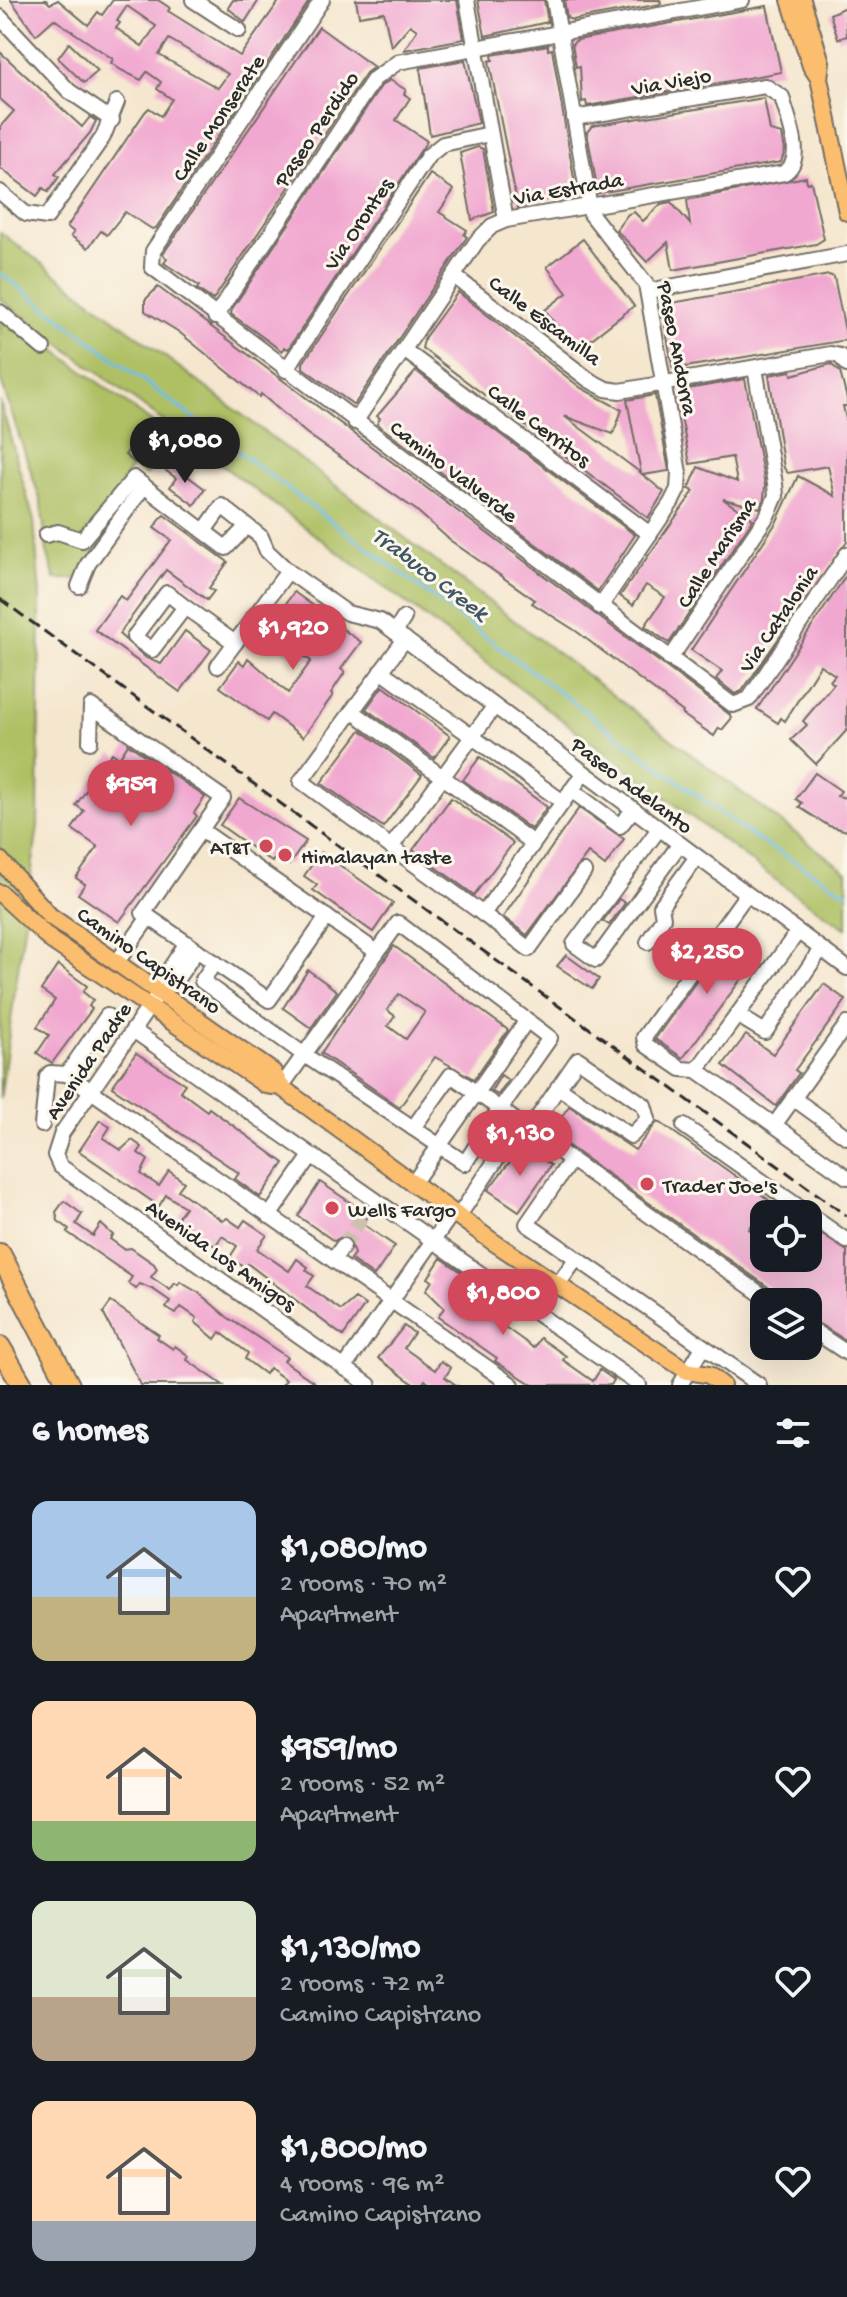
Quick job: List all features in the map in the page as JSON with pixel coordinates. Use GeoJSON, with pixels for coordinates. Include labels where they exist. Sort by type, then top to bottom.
{"type":"FeatureCollection","features":[{"type":"Feature","properties":{"kind":"highway"},"geometry":{"type":"LineString","coordinates":[[0,1254],[69,1385]]}},
{"type":"Feature","properties":{"kind":"highway"},"geometry":{"type":"LineString","coordinates":[[0,1347],[22,1385]]}},
{"type":"Feature","properties":{"kind":"main road"},"geometry":{"type":"LineString","coordinates":[[790,0],[811,66],[819,78]]}},
{"type":"Feature","properties":{"kind":"main road"},"geometry":{"type":"LineString","coordinates":[[802,0],[821,62],[819,78],[846,206]]}},
{"type":"Feature","properties":{"kind":"main road","name":"Camino Capistrano"},"geometry":{"type":"LineString","coordinates":[[0,860],[41,908],[273,1072],[281,1087],[456,1214],[559,1283],[686,1380],[709,1375],[722,1385]]}},
{"type":"Feature","properties":{"kind":"main road","name":"Camino Capistrano"},"geometry":{"type":"LineString","coordinates":[[0,893],[37,929],[149,1007],[266,1085],[281,1087]]}},
{"type":"Feature","properties":{"kind":"street","name":"Calle Monserate"},"geometry":{"type":"LineString","coordinates":[[150,259],[322,0]]}},
{"type":"Feature","properties":{"kind":"street"},"geometry":{"type":"LineString","coordinates":[[467,0],[506,220]]}},
{"type":"Feature","properties":{"kind":"street","name":"Paseo Andorra"},"geometry":{"type":"LineString","coordinates":[[554,0],[590,206],[596,223],[642,275],[648,291],[679,473],[678,489],[600,607]]}},
{"type":"Feature","properties":{"kind":"street","name":"Paseo Perdido"},"geometry":{"type":"LineString","coordinates":[[215,317],[381,71],[398,62],[742,0]]}},
{"type":"Feature","properties":{"kind":"street"},"geometry":{"type":"LineString","coordinates":[[199,2],[239,30]]}},
{"type":"Feature","properties":{"kind":"street"},"geometry":{"type":"LineString","coordinates":[[0,17],[69,91],[112,120]]}},
{"type":"Feature","properties":{"kind":"street","name":"Via Viejo"},"geometry":{"type":"LineString","coordinates":[[574,118],[765,86],[776,89],[782,97],[796,157],[792,168]]}},
{"type":"Feature","properties":{"kind":"street"},"geometry":{"type":"LineString","coordinates":[[0,192],[26,214],[44,218],[55,210],[112,120],[117,102]]}},
{"type":"Feature","properties":{"kind":"street","name":"Via Orontes"},"geometry":{"type":"LineString","coordinates":[[286,370],[428,156],[443,144],[490,134]]}},
{"type":"Feature","properties":{"kind":"street","name":"Via Estrada"},"geometry":{"type":"LineString","coordinates":[[355,422],[481,235],[506,220],[784,173],[792,168]]}},
{"type":"Feature","properties":{"kind":"street"},"geometry":{"type":"LineString","coordinates":[[648,291],[847,254]]}},
{"type":"Feature","properties":{"kind":"street","name":"Camino Valverde"},"geometry":{"type":"LineString","coordinates":[[150,259],[152,267],[215,317],[600,607],[728,702],[743,704]]}},
{"type":"Feature","properties":{"kind":"street","name":"Calle Escamilla"},"geometry":{"type":"LineString","coordinates":[[454,276],[589,380],[606,389],[620,391],[835,354],[847,365]]}},
{"type":"Feature","properties":{"kind":"street"},"geometry":{"type":"LineString","coordinates":[[0,312],[43,348]]}},
{"type":"Feature","properties":{"kind":"street","name":"Calle Cerritos"},"geometry":{"type":"LineString","coordinates":[[404,350],[650,534]]}},
{"type":"Feature","properties":{"kind":"street","name":"Calle Marisma"},"geometry":{"type":"LineString","coordinates":[[670,659],[767,516],[776,496],[755,368]]}},
{"type":"Feature","properties":{"kind":"street"},"geometry":{"type":"LineString","coordinates":[[46,535],[58,532],[82,540],[134,478],[226,548],[247,526],[222,506],[204,531]]}},
{"type":"Feature","properties":{"kind":"street"},"geometry":{"type":"LineString","coordinates":[[79,586],[88,564],[144,486]]}},
{"type":"Feature","properties":{"kind":"street","name":"Paseo Adelanto"},"geometry":{"type":"LineString","coordinates":[[247,526],[261,537],[267,551],[288,571],[347,613],[380,621],[847,968]]}},
{"type":"Feature","properties":{"kind":"street","name":"Via Catalonia"},"geometry":{"type":"LineString","coordinates":[[743,704],[847,554]]}},
{"type":"Feature","properties":{"kind":"street"},"geometry":{"type":"LineString","coordinates":[[218,666],[288,571]]}},
{"type":"Feature","properties":{"kind":"street"},"geometry":{"type":"LineString","coordinates":[[185,607],[235,643]]}},
{"type":"Feature","properties":{"kind":"street"},"geometry":{"type":"LineString","coordinates":[[404,618],[400,636],[381,671],[301,781],[529,949],[584,872]]}},
{"type":"Feature","properties":{"kind":"street"},"geometry":{"type":"LineString","coordinates":[[381,671],[472,737],[620,826],[632,811]]}},
{"type":"Feature","properties":{"kind":"street"},"geometry":{"type":"LineString","coordinates":[[90,742],[91,706],[223,798],[143,913],[269,1000]]}},
{"type":"Feature","properties":{"kind":"street"},"geometry":{"type":"LineString","coordinates":[[391,847],[494,707]]}},
{"type":"Feature","properties":{"kind":"street"},"geometry":{"type":"LineString","coordinates":[[352,711],[533,843]]}},
{"type":"Feature","properties":{"kind":"street"},"geometry":{"type":"LineString","coordinates":[[483,914],[583,774]]}},
{"type":"Feature","properties":{"kind":"street"},"geometry":{"type":"LineString","coordinates":[[201,830],[377,952]]}},
{"type":"Feature","properties":{"kind":"street"},"geometry":{"type":"LineString","coordinates":[[658,830],[574,944],[596,960],[679,845]]}},
{"type":"Feature","properties":{"kind":"street"},"geometry":{"type":"LineString","coordinates":[[648,942],[663,918],[661,906],[696,858]]}},
{"type":"Feature","properties":{"kind":"street"},"geometry":{"type":"LineString","coordinates":[[746,895],[644,1037],[646,1045],[681,1069],[697,1070],[847,1177]]}},
{"type":"Feature","properties":{"kind":"street"},"geometry":{"type":"LineString","coordinates":[[117,962],[149,917]]}},
{"type":"Feature","properties":{"kind":"street"},"geometry":{"type":"LineString","coordinates":[[255,1020],[327,917]]}},
{"type":"Feature","properties":{"kind":"street"},"geometry":{"type":"LineString","coordinates":[[215,962],[202,981],[303,1054],[465,1163],[550,1038],[398,923],[303,1054],[281,1087]]}},
{"type":"Feature","properties":{"kind":"street"},"geometry":{"type":"LineString","coordinates":[[697,1070],[797,933]]}},
{"type":"Feature","properties":{"kind":"street","name":"Avenida Padre"},"geometry":{"type":"LineString","coordinates":[[55,1155],[62,1133],[160,991],[166,974],[192,947]]}},
{"type":"Feature","properties":{"kind":"street"},"geometry":{"type":"LineString","coordinates":[[737,1015],[765,1032],[821,949]]}},
{"type":"Feature","properties":{"kind":"street"},"geometry":{"type":"LineString","coordinates":[[67,1074],[107,1016]]}},
{"type":"Feature","properties":{"kind":"street"},"geometry":{"type":"LineString","coordinates":[[414,1182],[527,1020]]}},
{"type":"Feature","properties":{"kind":"street"},"geometry":{"type":"LineString","coordinates":[[775,1124],[847,1024]]}},
{"type":"Feature","properties":{"kind":"street"},"geometry":{"type":"LineString","coordinates":[[133,1030],[311,1156],[370,1206],[434,1241],[639,1385]]}},
{"type":"Feature","properties":{"kind":"street"},"geometry":{"type":"LineString","coordinates":[[344,1368],[434,1241],[578,1059],[644,1105],[648,1119],[641,1130],[631,1136],[558,1087]]}},
{"type":"Feature","properties":{"kind":"street"},"geometry":{"type":"LineString","coordinates":[[42,1125],[47,1077],[50,1073],[67,1074],[512,1385]]}},
{"type":"Feature","properties":{"kind":"street"},"geometry":{"type":"LineString","coordinates":[[413,1128],[451,1075],[752,1288]]}},
{"type":"Feature","properties":{"kind":"street"},"geometry":{"type":"LineString","coordinates":[[793,1098],[847,1137]]}},
{"type":"Feature","properties":{"kind":"street"},"geometry":{"type":"LineString","coordinates":[[684,1126],[847,1241]]}},
{"type":"Feature","properties":{"kind":"street","name":"Avenida Los Amigos"},"geometry":{"type":"LineString","coordinates":[[55,1155],[60,1166],[369,1385]]}},
{"type":"Feature","properties":{"kind":"street"},"geometry":{"type":"LineString","coordinates":[[269,1216],[311,1156]]}},
{"type":"Feature","properties":{"kind":"street"},"geometry":{"type":"LineString","coordinates":[[571,1160],[527,1224],[759,1385]]}},
{"type":"Feature","properties":{"kind":"street"},"geometry":{"type":"LineString","coordinates":[[333,1260],[343,1246]]}},
{"type":"Feature","properties":{"kind":"street"},"geometry":{"type":"LineString","coordinates":[[559,1283],[576,1259]]}},
{"type":"Feature","properties":{"kind":"street"},"geometry":{"type":"LineString","coordinates":[[822,1336],[847,1353]]}},
{"type":"Feature","properties":{"kind":"street"},"geometry":{"type":"LineString","coordinates":[[686,1380],[703,1347]]}},
{"type":"Feature","properties":{"kind":"green space"},"geometry":{"type":"Polygon","coordinates":[[[0,232],[847,872],[847,929],[792,892],[0,299],[0,232]]]}},
{"type":"Feature","properties":{"kind":"green space"},"geometry":{"type":"Polygon","coordinates":[[[0,309],[173,438],[146,476],[133,466],[122,482],[134,492],[77,579],[55,579],[47,552],[41,502],[0,378],[0,309]]]}},
{"type":"Feature","properties":{"kind":"green space"},"geometry":{"type":"Polygon","coordinates":[[[0,401],[34,521],[40,595],[38,826],[0,1099],[0,401]]]}},
{"type":"Feature","properties":{"kind":"building"},"geometry":{"type":"Polygon","coordinates":[[[11,0],[46,0],[50,4],[58,0],[88,25],[98,12],[102,15],[113,0],[158,0],[170,8],[168,11],[240,56],[280,0],[310,0],[156,228],[152,229],[125,212],[107,235],[101,231],[88,248],[71,236],[74,232],[67,227],[145,112],[149,108],[161,116],[172,99],[157,89],[161,82],[147,72],[141,80],[121,70],[111,63],[113,59],[54,19],[36,35],[11,0]],[[127,6],[116,28],[142,46],[156,26],[127,6]],[[169,39],[159,55],[218,88],[228,74],[169,39]]]}},
{"type":"Feature","properties":{"kind":"building"},"geometry":{"type":"Polygon","coordinates":[[[233,0],[259,0],[245,22],[228,8],[233,0]]]}},
{"type":"Feature","properties":{"kind":"building"},"geometry":{"type":"Polygon","coordinates":[[[356,0],[457,0],[464,39],[404,50],[417,30],[410,25],[391,47],[384,12],[359,16],[356,0]]]}},
{"type":"Feature","properties":{"kind":"building"},"geometry":{"type":"Polygon","coordinates":[[[478,0],[544,0],[548,22],[485,36],[478,0]]]}},
{"type":"Feature","properties":{"kind":"building"},"geometry":{"type":"Polygon","coordinates":[[[564,0],[660,0],[661,4],[572,20],[567,18],[564,0]]]}},
{"type":"Feature","properties":{"kind":"building"},"geometry":{"type":"Polygon","coordinates":[[[767,6],[781,72],[587,106],[586,101],[582,102],[580,66],[576,67],[572,44],[577,40],[767,6]]]}},
{"type":"Feature","properties":{"kind":"building"},"geometry":{"type":"Polygon","coordinates":[[[845,7],[847,36],[838,39],[830,14],[845,7]]]}},
{"type":"Feature","properties":{"kind":"building"},"geometry":{"type":"Polygon","coordinates":[[[319,27],[374,67],[366,73],[213,300],[197,289],[199,286],[164,263],[167,259],[163,254],[319,27]]]}},
{"type":"Feature","properties":{"kind":"building"},"geometry":{"type":"Polygon","coordinates":[[[69,43],[98,71],[84,83],[58,58],[69,43]]]}},
{"type":"Feature","properties":{"kind":"building"},"geometry":{"type":"Polygon","coordinates":[[[548,45],[548,50],[552,49],[577,196],[559,200],[559,196],[518,208],[489,61],[493,60],[492,55],[548,45]]]}},
{"type":"Feature","properties":{"kind":"building"},"geometry":{"type":"Polygon","coordinates":[[[0,52],[82,127],[90,117],[96,121],[90,133],[55,174],[59,177],[48,192],[43,188],[37,196],[0,168],[0,127],[14,111],[0,99],[0,52]]]}},
{"type":"Feature","properties":{"kind":"building"},"geometry":{"type":"Polygon","coordinates":[[[465,60],[479,123],[430,135],[420,68],[465,60]]]}},
{"type":"Feature","properties":{"kind":"building"},"geometry":{"type":"Polygon","coordinates":[[[390,80],[406,90],[404,94],[410,98],[396,120],[427,141],[288,349],[284,347],[282,351],[231,314],[232,309],[381,86],[390,80]]]}},
{"type":"Feature","properties":{"kind":"building"},"geometry":{"type":"Polygon","coordinates":[[[764,98],[770,131],[782,134],[785,150],[781,162],[598,193],[587,132],[592,126],[764,98]]]}},
{"type":"Feature","properties":{"kind":"building"},"geometry":{"type":"Polygon","coordinates":[[[478,147],[483,149],[494,212],[472,220],[460,153],[478,147]]]}},
{"type":"Feature","properties":{"kind":"building"},"geometry":{"type":"Polygon","coordinates":[[[430,174],[454,190],[439,212],[467,230],[464,235],[467,237],[354,405],[303,368],[303,363],[430,174]]]}},
{"type":"Feature","properties":{"kind":"building"},"geometry":{"type":"Polygon","coordinates":[[[806,177],[807,183],[811,182],[824,239],[816,244],[673,270],[668,242],[647,262],[616,230],[628,214],[634,212],[643,221],[661,204],[671,202],[690,224],[687,200],[806,177]]]}},
{"type":"Feature","properties":{"kind":"building"},"geometry":{"type":"Polygon","coordinates":[[[583,239],[634,306],[576,351],[545,310],[567,293],[547,267],[583,239]]]}},
{"type":"Feature","properties":{"kind":"building"},"geometry":{"type":"Polygon","coordinates":[[[829,275],[834,277],[847,340],[673,369],[662,309],[667,308],[666,304],[829,275]]]}},
{"type":"Feature","properties":{"kind":"building"},"geometry":{"type":"Polygon","coordinates":[[[158,287],[732,718],[714,736],[576,631],[532,603],[535,600],[451,541],[416,510],[306,433],[261,394],[259,397],[179,332],[145,311],[145,300],[158,287]]]}},
{"type":"Feature","properties":{"kind":"building"},"geometry":{"type":"Polygon","coordinates":[[[458,292],[581,388],[622,410],[613,434],[564,416],[641,473],[627,400],[655,395],[669,471],[643,475],[664,492],[648,518],[422,348],[425,337],[458,292]]]}},
{"type":"Feature","properties":{"kind":"building"},"geometry":{"type":"Polygon","coordinates":[[[831,364],[840,372],[847,399],[847,406],[843,406],[847,423],[847,541],[742,691],[735,694],[716,679],[722,671],[691,650],[776,523],[798,476],[835,496],[828,466],[788,473],[784,468],[769,375],[791,371],[792,375],[831,364]]]}},
{"type":"Feature","properties":{"kind":"building"},"geometry":{"type":"Polygon","coordinates":[[[416,371],[635,535],[598,591],[377,424],[380,418],[377,416],[416,371]]]}},
{"type":"Feature","properties":{"kind":"building"},"geometry":{"type":"Polygon","coordinates":[[[745,379],[765,485],[764,498],[760,508],[723,499],[753,519],[669,643],[645,626],[665,597],[646,585],[633,605],[620,596],[694,491],[689,489],[698,467],[737,482],[732,457],[690,464],[677,395],[683,394],[682,390],[745,379]]]}},
{"type":"Feature","properties":{"kind":"building"},"geometry":{"type":"Polygon","coordinates":[[[134,443],[143,449],[134,462],[125,455],[134,443]]]}},
{"type":"Feature","properties":{"kind":"building"},"geometry":{"type":"Polygon","coordinates":[[[170,463],[205,489],[194,505],[170,487],[176,478],[165,470],[170,463]]]}},
{"type":"Feature","properties":{"kind":"building"},"geometry":{"type":"Polygon","coordinates":[[[164,515],[228,562],[209,588],[214,591],[207,600],[166,570],[119,634],[146,658],[161,664],[185,631],[211,650],[180,692],[95,630],[120,596],[126,601],[171,540],[154,528],[164,515]]]}},
{"type":"Feature","properties":{"kind":"building"},"geometry":{"type":"Polygon","coordinates":[[[847,574],[847,730],[816,764],[791,740],[807,725],[803,721],[834,684],[830,681],[835,675],[820,665],[785,721],[781,718],[778,723],[757,709],[847,574]]]}},
{"type":"Feature","properties":{"kind":"building"},"geometry":{"type":"Polygon","coordinates":[[[294,592],[315,607],[298,632],[324,651],[341,628],[361,642],[341,669],[345,672],[331,693],[333,695],[303,737],[272,714],[267,721],[220,687],[239,661],[244,665],[248,658],[288,693],[311,661],[291,647],[288,652],[264,635],[294,592]]]}},
{"type":"Feature","properties":{"kind":"building"},"geometry":{"type":"Polygon","coordinates":[[[383,686],[450,736],[434,758],[366,709],[383,686]]]}},
{"type":"Feature","properties":{"kind":"building"},"geometry":{"type":"Polygon","coordinates":[[[361,730],[422,775],[383,827],[321,783],[361,730]]]}},
{"type":"Feature","properties":{"kind":"building"},"geometry":{"type":"Polygon","coordinates":[[[128,744],[205,797],[194,813],[197,816],[119,922],[78,894],[85,884],[76,878],[98,847],[72,829],[84,811],[76,805],[112,753],[119,758],[128,744]]]}},
{"type":"Feature","properties":{"kind":"building"},"geometry":{"type":"Polygon","coordinates":[[[480,757],[547,807],[531,829],[463,780],[480,757]]]}},
{"type":"Feature","properties":{"kind":"building"},"geometry":{"type":"Polygon","coordinates":[[[815,773],[841,791],[837,796],[847,798],[847,831],[829,826],[799,807],[802,803],[796,799],[815,773]]]}},
{"type":"Feature","properties":{"kind":"building"},"geometry":{"type":"Polygon","coordinates":[[[239,798],[306,841],[289,865],[276,856],[272,862],[220,825],[239,798]]]}},
{"type":"Feature","properties":{"kind":"building"},"geometry":{"type":"Polygon","coordinates":[[[451,798],[513,843],[474,895],[413,850],[451,798]]]}},
{"type":"Feature","properties":{"kind":"building"},"geometry":{"type":"Polygon","coordinates":[[[579,808],[624,839],[605,866],[588,853],[527,935],[503,917],[579,808]]]}},
{"type":"Feature","properties":{"kind":"building"},"geometry":{"type":"Polygon","coordinates":[[[321,852],[393,903],[373,932],[313,890],[317,885],[304,876],[321,852]]]}},
{"type":"Feature","properties":{"kind":"building"},"geometry":{"type":"Polygon","coordinates":[[[619,899],[625,903],[609,925],[603,921],[619,899]]]}},
{"type":"Feature","properties":{"kind":"building"},"geometry":{"type":"Polygon","coordinates":[[[730,934],[759,955],[683,1058],[655,1039],[730,934]]]}},
{"type":"Feature","properties":{"kind":"building"},"geometry":{"type":"Polygon","coordinates":[[[394,946],[508,1030],[474,1079],[435,1057],[400,1107],[321,1053],[394,946]],[[399,994],[387,1010],[395,1016],[388,1026],[406,1039],[425,1012],[399,994]]]}},
{"type":"Feature","properties":{"kind":"building"},"geometry":{"type":"Polygon","coordinates":[[[566,955],[599,979],[592,989],[557,966],[566,955]]]}},
{"type":"Feature","properties":{"kind":"building"},"geometry":{"type":"Polygon","coordinates":[[[58,965],[87,986],[83,992],[93,1000],[89,1006],[92,1009],[52,1063],[37,1053],[49,1035],[37,1027],[55,1000],[41,990],[58,965]]]}},
{"type":"Feature","properties":{"kind":"building"},"geometry":{"type":"Polygon","coordinates":[[[308,970],[337,991],[311,1028],[283,1008],[308,970]]]}},
{"type":"Feature","properties":{"kind":"building"},"geometry":{"type":"Polygon","coordinates":[[[824,984],[846,1000],[795,1070],[799,1073],[776,1106],[723,1065],[746,1035],[773,1054],[824,984]]]}},
{"type":"Feature","properties":{"kind":"building"},"geometry":{"type":"Polygon","coordinates":[[[136,1053],[185,1084],[180,1091],[207,1111],[209,1108],[284,1163],[260,1197],[235,1179],[239,1173],[112,1087],[136,1053]]]}},
{"type":"Feature","properties":{"kind":"building"},"geometry":{"type":"Polygon","coordinates":[[[501,1075],[508,1080],[498,1095],[491,1091],[501,1075]]]}},
{"type":"Feature","properties":{"kind":"building"},"geometry":{"type":"Polygon","coordinates":[[[569,1106],[635,1150],[658,1121],[769,1200],[750,1200],[750,1272],[822,1272],[822,1235],[847,1251],[847,1341],[822,1326],[822,1288],[770,1288],[550,1133],[569,1106]]]}},
{"type":"Feature","properties":{"kind":"building"},"geometry":{"type":"Polygon","coordinates":[[[100,1120],[110,1127],[103,1138],[121,1150],[132,1140],[142,1147],[138,1153],[148,1160],[141,1174],[159,1186],[169,1171],[184,1182],[178,1190],[223,1221],[227,1218],[240,1227],[245,1220],[267,1235],[257,1249],[289,1271],[297,1259],[308,1267],[306,1270],[314,1276],[307,1286],[341,1310],[355,1298],[365,1305],[343,1336],[248,1264],[245,1268],[230,1257],[237,1246],[222,1236],[215,1246],[182,1223],[178,1217],[185,1207],[166,1195],[159,1206],[79,1151],[100,1120]]]}},
{"type":"Feature","properties":{"kind":"building"},"geometry":{"type":"Polygon","coordinates":[[[522,1146],[551,1165],[519,1211],[488,1190],[522,1146]]]}},
{"type":"Feature","properties":{"kind":"building"},"geometry":{"type":"Polygon","coordinates":[[[320,1182],[369,1215],[363,1224],[395,1246],[374,1276],[350,1259],[354,1254],[349,1238],[343,1236],[334,1241],[298,1216],[320,1182]]]}},
{"type":"Feature","properties":{"kind":"building"},"geometry":{"type":"Polygon","coordinates":[[[64,1201],[82,1214],[76,1224],[93,1236],[101,1224],[113,1235],[110,1239],[124,1249],[131,1248],[154,1264],[157,1269],[151,1277],[170,1290],[180,1282],[199,1293],[227,1317],[287,1357],[284,1361],[318,1385],[282,1385],[286,1380],[269,1368],[265,1374],[245,1359],[248,1353],[220,1332],[215,1339],[195,1322],[197,1318],[181,1307],[176,1314],[166,1308],[170,1301],[154,1290],[140,1284],[136,1289],[128,1283],[132,1277],[67,1232],[69,1229],[58,1221],[56,1212],[64,1201]]]}},
{"type":"Feature","properties":{"kind":"building"},"geometry":{"type":"Polygon","coordinates":[[[441,1258],[467,1276],[456,1292],[534,1348],[540,1338],[566,1356],[563,1360],[593,1381],[600,1370],[614,1380],[611,1385],[533,1385],[495,1361],[497,1358],[438,1317],[444,1308],[426,1290],[432,1281],[428,1278],[441,1258]]]}},
{"type":"Feature","properties":{"kind":"building"},"geometry":{"type":"Polygon","coordinates":[[[111,1302],[159,1335],[157,1338],[189,1356],[187,1360],[223,1385],[141,1385],[103,1313],[111,1302]]]}},
{"type":"Feature","properties":{"kind":"building"},"geometry":{"type":"Polygon","coordinates":[[[404,1326],[414,1333],[404,1348],[435,1370],[441,1361],[451,1368],[445,1377],[456,1385],[431,1385],[425,1380],[422,1385],[415,1385],[378,1358],[404,1326]]]}},
{"type":"Feature","properties":{"kind":"waterway","name":"Trabuco Creek"},"geometry":{"type":"LineString","coordinates":[[0,273],[750,835],[847,893]]}},
{"type":"Feature","properties":{"kind":"waterway"},"geometry":{"type":"LineString","coordinates":[[0,715],[0,779]]}},
{"type":"Feature","properties":{"kind":"tunnel"},"geometry":{"type":"LineString","coordinates":[[343,1246],[365,1213]]}},
{"type":"Feature","properties":{"kind":"railway"},"geometry":{"type":"LineString","coordinates":[[0,599],[847,1216]]}},
{"type":"Feature","properties":{"kind":"place","name":"AT&T"},"geometry":{"type":"Point","coordinates":[266,846]}},
{"type":"Feature","properties":{"kind":"place","name":"Himalayan taste"},"geometry":{"type":"Point","coordinates":[285,855]}},
{"type":"Feature","properties":{"kind":"place","name":"Trader Joe's"},"geometry":{"type":"Point","coordinates":[647,1184]}},
{"type":"Feature","properties":{"kind":"place","name":"Wells Fargo"},"geometry":{"type":"Point","coordinates":[332,1208]}}]}
